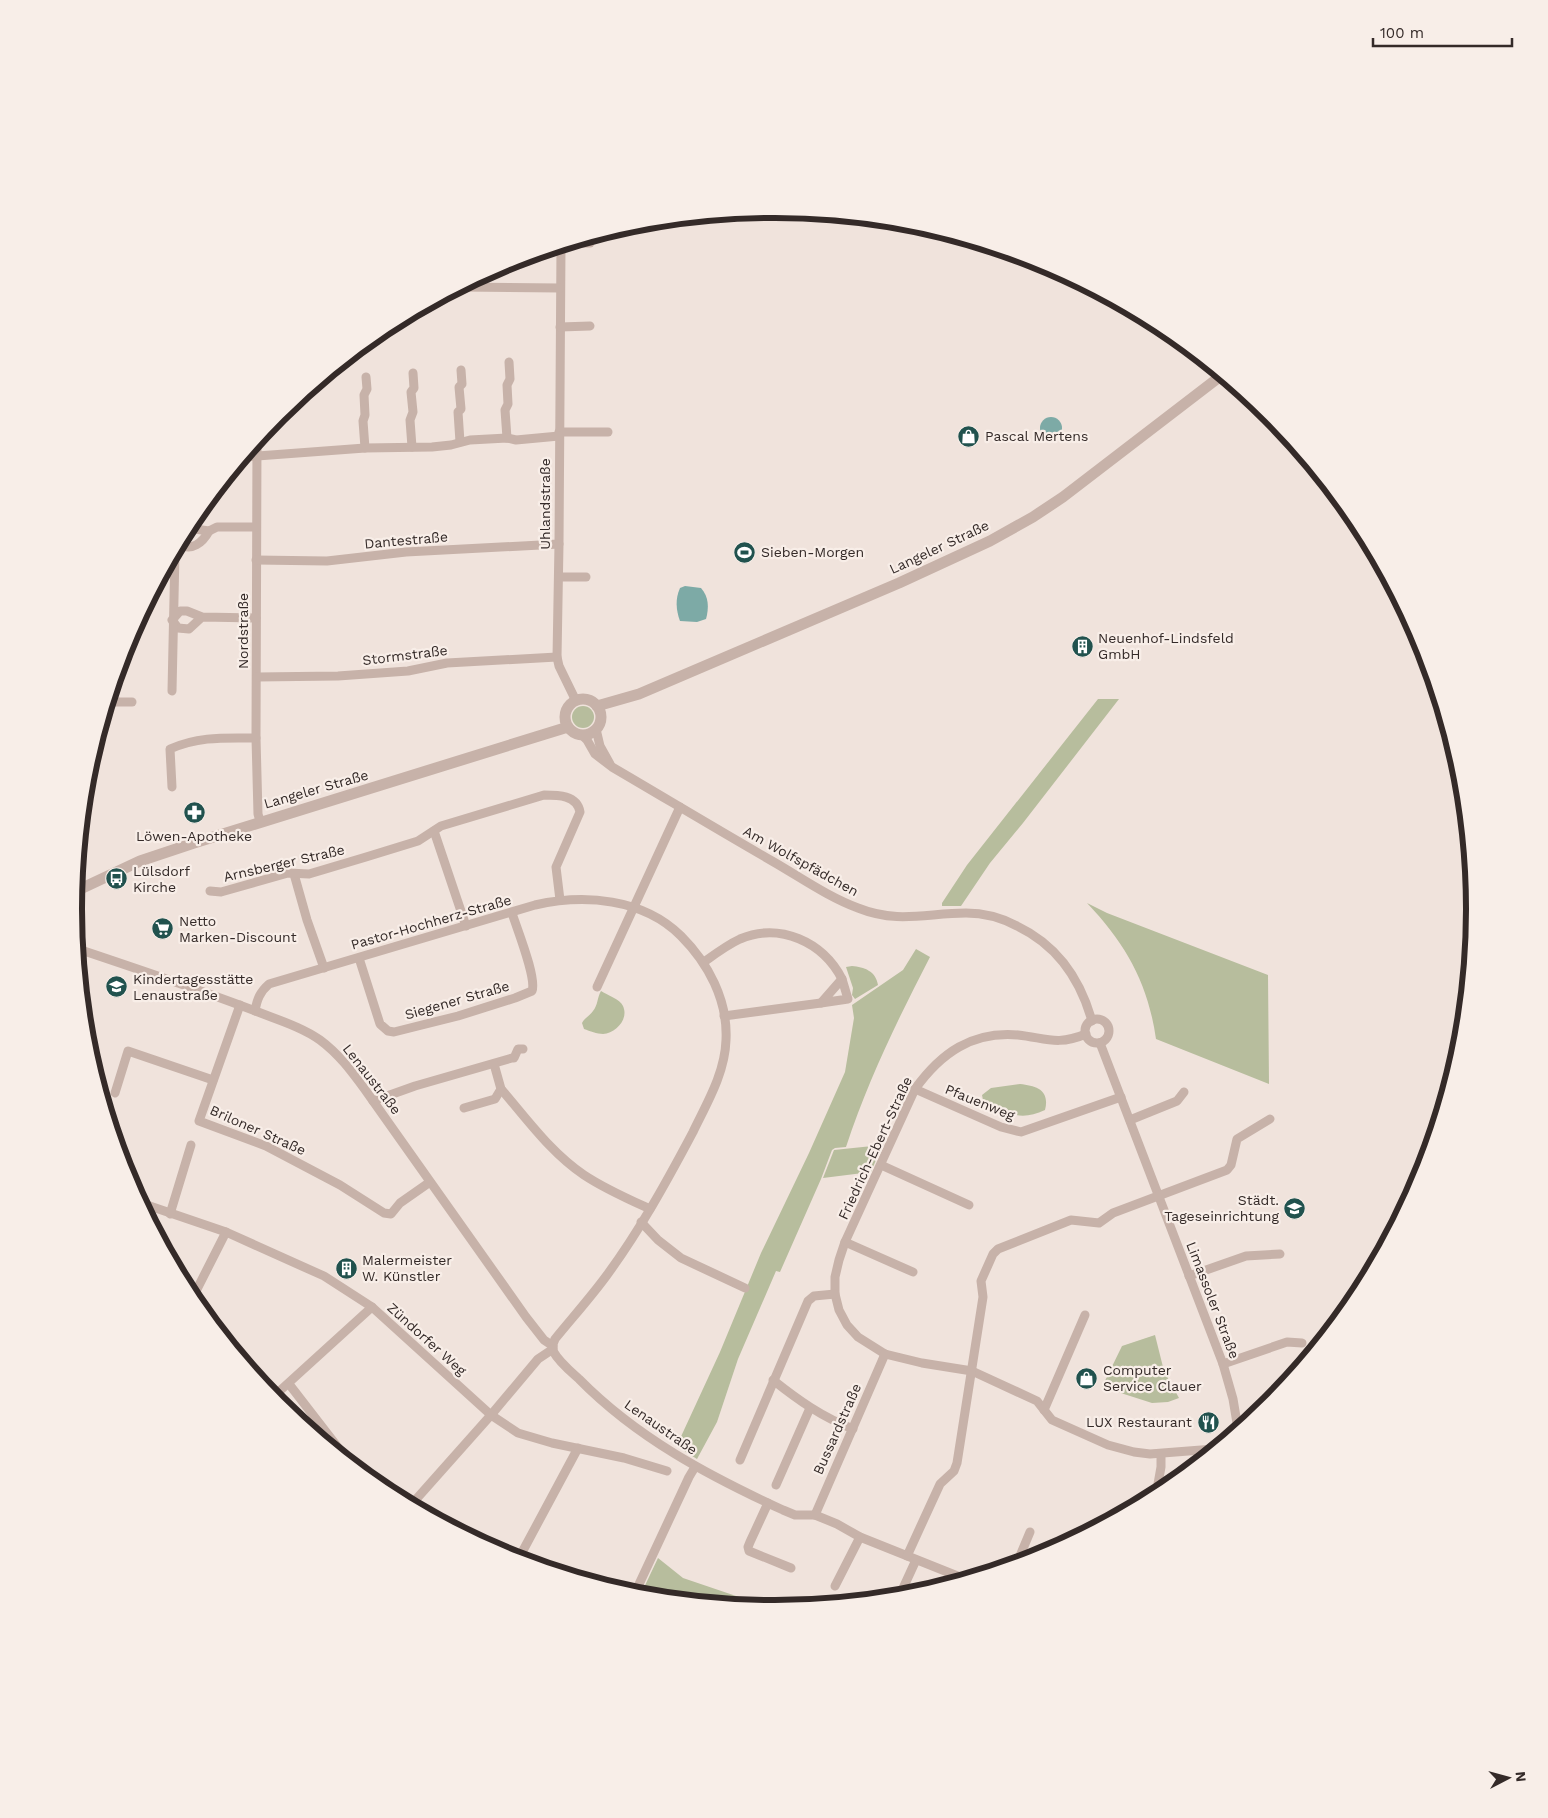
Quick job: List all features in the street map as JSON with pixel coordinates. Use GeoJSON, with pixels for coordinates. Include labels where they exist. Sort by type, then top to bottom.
{"type":"FeatureCollection","features":[{"type":"Feature","properties":{"kind":"street","name":"Uhlandstraße"},"geometry":{"type":"LineString","coordinates":[[560,252],[557,657],[559,666],[576,701]]}},
{"type":"Feature","properties":{"kind":"street"},"geometry":{"type":"LineString","coordinates":[[478,284],[560,288]]}},
{"type":"Feature","properties":{"kind":"street"},"geometry":{"type":"LineString","coordinates":[[560,327],[590,326]]}},
{"type":"Feature","properties":{"kind":"street"},"geometry":{"type":"LineString","coordinates":[[508,438],[505,410],[508,404],[509,362]]}},
{"type":"Feature","properties":{"kind":"street"},"geometry":{"type":"LineString","coordinates":[[460,442],[458,412],[461,409],[459,387],[462,384],[461,370]]}},
{"type":"Feature","properties":{"kind":"street"},"geometry":{"type":"LineString","coordinates":[[412,447],[410,420],[413,412],[411,392],[414,388],[413,373]]}},
{"type":"Feature","properties":{"kind":"street"},"geometry":{"type":"LineString","coordinates":[[365,448],[363,421],[365,415],[364,395],[367,389],[366,377]]}},
{"type":"Feature","properties":{"kind":"street","name":"Langeler Straße"},"geometry":{"type":"LineString","coordinates":[[597,706],[639,694],[899,583],[990,541],[1033,517],[1063,497],[1217,379]]}},
{"type":"Feature","properties":{"kind":"street"},"geometry":{"type":"LineString","coordinates":[[251,457],[365,448],[451,445],[460,442],[508,438],[516,440],[559,434],[608,432]]}},
{"type":"Feature","properties":{"kind":"street","name":"Nordstraße"},"geometry":{"type":"LineString","coordinates":[[257,450],[256,738],[257,806],[260,822]]}},
{"type":"Feature","properties":{"kind":"street"},"geometry":{"type":"LineString","coordinates":[[185,547],[193,546],[200,542],[209,531],[217,527],[256,527]]}},
{"type":"Feature","properties":{"kind":"street"},"geometry":{"type":"LineString","coordinates":[[196,529],[209,531]]}},
{"type":"Feature","properties":{"kind":"street","name":"Dantestraße"},"geometry":{"type":"LineString","coordinates":[[256,560],[327,560],[406,552],[559,544]]}},
{"type":"Feature","properties":{"kind":"street"},"geometry":{"type":"LineString","coordinates":[[172,691],[174,564]]}},
{"type":"Feature","properties":{"kind":"street"},"geometry":{"type":"LineString","coordinates":[[559,577],[586,577]]}},
{"type":"Feature","properties":{"kind":"street"},"geometry":{"type":"LineString","coordinates":[[172,620],[180,612],[187,611],[202,617],[256,618]]}},
{"type":"Feature","properties":{"kind":"street"},"geometry":{"type":"LineString","coordinates":[[172,620],[178,628],[190,629],[202,617]]}},
{"type":"Feature","properties":{"kind":"street","name":"Stormstraße"},"geometry":{"type":"LineString","coordinates":[[256,677],[338,676],[408,671],[447,663],[557,657]]}},
{"type":"Feature","properties":{"kind":"street","name":"Langeler Straße"},"geometry":{"type":"LineString","coordinates":[[598,724],[606,714],[639,694]]}},
{"type":"Feature","properties":{"kind":"street"},"geometry":{"type":"LineString","coordinates":[[598,724],[592,732],[582,735],[574,732],[568,727],[566,722],[568,707],[576,701],[587,700],[597,706],[600,712],[598,724],[600,746],[612,767]]}},
{"type":"Feature","properties":{"kind":"street"},"geometry":{"type":"LineString","coordinates":[[114,702],[132,702]]}},
{"type":"Feature","properties":{"kind":"street","name":"Langeler Straße"},"geometry":{"type":"LineString","coordinates":[[83,888],[140,861],[568,727]]}},
{"type":"Feature","properties":{"kind":"street","name":"Am Wolfspfädchen"},"geometry":{"type":"LineString","coordinates":[[582,735],[595,754],[612,767],[824,892],[858,908],[872,913],[900,918],[968,913],[996,917],[1037,936],[1070,969],[1082,992],[1092,1020]]}},
{"type":"Feature","properties":{"kind":"street"},"geometry":{"type":"LineString","coordinates":[[172,788],[170,749],[183,743],[206,738],[256,738]]}},
{"type":"Feature","properties":{"kind":"street","name":"Arnsberger Straße"},"geometry":{"type":"LineString","coordinates":[[210,890],[221,892],[288,873],[309,874],[418,841],[441,826],[544,795],[558,795],[571,799],[578,805],[580,812],[556,867],[560,900]]}},
{"type":"Feature","properties":{"kind":"street"},"geometry":{"type":"LineString","coordinates":[[596,987],[680,807]]}},
{"type":"Feature","properties":{"kind":"street"},"geometry":{"type":"LineString","coordinates":[[434,831],[466,926]]}},
{"type":"Feature","properties":{"kind":"street"},"geometry":{"type":"LineString","coordinates":[[294,874],[307,920],[324,968]]}},
{"type":"Feature","properties":{"kind":"street","name":"Pastor-Hochherz-Straße"},"geometry":{"type":"LineString","coordinates":[[255,1011],[256,1000],[260,992],[269,984],[560,900],[589,900],[634,907],[668,924],[691,946],[704,962],[718,990],[724,1016],[726,1040],[720,1075],[703,1113],[650,1210],[607,1275],[558,1335],[553,1349],[538,1359],[415,1500]]}},
{"type":"Feature","properties":{"kind":"street","name":"Siegener Straße"},"geometry":{"type":"LineString","coordinates":[[359,958],[380,1024],[388,1032],[458,1016],[532,991],[534,986],[532,973],[512,913]]}},
{"type":"Feature","properties":{"kind":"street"},"geometry":{"type":"LineString","coordinates":[[704,962],[748,936],[767,934],[789,935],[809,943],[822,952],[835,966],[842,979],[848,999],[724,1016]]}},
{"type":"Feature","properties":{"kind":"street","name":"Lenaustraße"},"geometry":{"type":"LineString","coordinates":[[84,951],[167,978],[240,1005],[309,1032],[319,1039],[343,1061],[373,1100],[514,1301],[544,1340],[587,1387],[632,1426],[695,1467],[768,1503],[795,1515],[815,1515],[837,1524],[860,1537],[956,1576]]}},
{"type":"Feature","properties":{"kind":"street"},"geometry":{"type":"LineString","coordinates":[[821,1003],[842,979]]}},
{"type":"Feature","properties":{"kind":"street","name":"Briloner Straße"},"geometry":{"type":"LineString","coordinates":[[240,1005],[199,1121],[266,1146],[340,1185],[384,1213],[391,1214],[400,1203],[430,1182]]}},
{"type":"Feature","properties":{"kind":"street"},"geometry":{"type":"LineString","coordinates":[[1092,1020],[1101,1020],[1108,1027],[1108,1036],[1100,1042],[1091,1042],[1086,1034],[1086,1028],[1092,1020]]}},
{"type":"Feature","properties":{"kind":"street","name":"Friedrich-Ebert-Straße"},"geometry":{"type":"LineString","coordinates":[[1086,1034],[1059,1042],[1018,1035],[978,1039],[954,1048],[928,1072],[915,1089],[845,1242],[835,1277],[835,1294],[839,1310],[847,1325],[858,1337],[885,1354],[907,1360],[972,1371],[1037,1401],[1052,1420],[1108,1445],[1134,1452],[1162,1454],[1205,1450]]}},
{"type":"Feature","properties":{"kind":"street","name":"Limassoler Straße"},"geometry":{"type":"LineString","coordinates":[[1100,1042],[1223,1364],[1237,1423]]}},
{"type":"Feature","properties":{"kind":"street"},"geometry":{"type":"LineString","coordinates":[[373,1100],[514,1058],[518,1049],[523,1049]]}},
{"type":"Feature","properties":{"kind":"street"},"geometry":{"type":"LineString","coordinates":[[115,1093],[128,1051],[213,1080]]}},
{"type":"Feature","properties":{"kind":"street"},"geometry":{"type":"LineString","coordinates":[[494,1064],[501,1089],[541,1136],[572,1166],[602,1186],[650,1210]]}},
{"type":"Feature","properties":{"kind":"street"},"geometry":{"type":"LineString","coordinates":[[464,1108],[495,1099],[501,1089]]}},
{"type":"Feature","properties":{"kind":"street","name":"Pfauenweg"},"geometry":{"type":"LineString","coordinates":[[915,1089],[1001,1127],[1021,1132],[1121,1097]]}},
{"type":"Feature","properties":{"kind":"street"},"geometry":{"type":"LineString","coordinates":[[1130,1120],[1177,1101],[1184,1092]]}},
{"type":"Feature","properties":{"kind":"street"},"geometry":{"type":"LineString","coordinates":[[902,1588],[940,1484],[954,1471],[957,1463],[983,1297],[981,1281],[993,1254],[1004,1246],[1071,1220],[1099,1222],[1113,1213],[1227,1170],[1231,1165],[1237,1139],[1270,1119]]}},
{"type":"Feature","properties":{"kind":"street"},"geometry":{"type":"LineString","coordinates":[[170,1214],[191,1145]]}},
{"type":"Feature","properties":{"kind":"street"},"geometry":{"type":"LineString","coordinates":[[881,1165],[969,1205]]}},
{"type":"Feature","properties":{"kind":"street","name":"Zündorfer Weg"},"geometry":{"type":"LineString","coordinates":[[150,1206],[226,1232],[324,1276],[372,1307],[491,1415],[518,1433],[624,1458],[667,1471]]}},
{"type":"Feature","properties":{"kind":"street"},"geometry":{"type":"LineString","coordinates":[[641,1222],[658,1240],[681,1258],[744,1288]]}},
{"type":"Feature","properties":{"kind":"street"},"geometry":{"type":"LineString","coordinates":[[197,1290],[226,1232]]}},
{"type":"Feature","properties":{"kind":"street"},"geometry":{"type":"LineString","coordinates":[[845,1242],[913,1272]]}},
{"type":"Feature","properties":{"kind":"street"},"geometry":{"type":"LineString","coordinates":[[1189,1276],[1252,1254],[1280,1254]]}},
{"type":"Feature","properties":{"kind":"street"},"geometry":{"type":"LineString","coordinates":[[740,1460],[808,1301],[814,1296],[835,1294]]}},
{"type":"Feature","properties":{"kind":"street"},"geometry":{"type":"LineString","coordinates":[[279,1392],[372,1307]]}},
{"type":"Feature","properties":{"kind":"street"},"geometry":{"type":"LineString","coordinates":[[1044,1410],[1084,1315]]}},
{"type":"Feature","properties":{"kind":"street"},"geometry":{"type":"LineString","coordinates":[[1223,1364],[1287,1342],[1302,1342]]}},
{"type":"Feature","properties":{"kind":"street","name":"Bussardstraße"},"geometry":{"type":"LineString","coordinates":[[815,1515],[885,1354]]}},
{"type":"Feature","properties":{"kind":"street"},"geometry":{"type":"LineString","coordinates":[[773,1380],[810,1408],[834,1422],[852,1429]]}},
{"type":"Feature","properties":{"kind":"street"},"geometry":{"type":"LineString","coordinates":[[289,1384],[334,1442]]}},
{"type":"Feature","properties":{"kind":"street"},"geometry":{"type":"LineString","coordinates":[[776,1485],[810,1408]]}},
{"type":"Feature","properties":{"kind":"street"},"geometry":{"type":"LineString","coordinates":[[522,1553],[578,1448]]}},
{"type":"Feature","properties":{"kind":"street"},"geometry":{"type":"LineString","coordinates":[[1158,1484],[1162,1454]]}},
{"type":"Feature","properties":{"kind":"street"},"geometry":{"type":"LineString","coordinates":[[638,1587],[695,1467]]}},
{"type":"Feature","properties":{"kind":"street"},"geometry":{"type":"LineString","coordinates":[[768,1503],[748,1547],[749,1552],[791,1568]]}},
{"type":"Feature","properties":{"kind":"street"},"geometry":{"type":"LineString","coordinates":[[1021,1555],[1030,1532]]}},
{"type":"Feature","properties":{"kind":"street"},"geometry":{"type":"LineString","coordinates":[[836,1586],[860,1537]]}},
{"type":"Feature","properties":{"kind":"green space"},"geometry":{"type":"Polygon","coordinates":[[[1098,699],[1119,699],[990,863],[961,906],[942,906],[942,903],[967,865],[1098,699]]]}},
{"type":"Feature","properties":{"kind":"green space"},"geometry":{"type":"Polygon","coordinates":[[[583,706],[593,713],[594,717],[587,727],[583,728],[573,721],[572,717],[579,707],[583,706]]]}},
{"type":"Feature","properties":{"kind":"green space"},"geometry":{"type":"Polygon","coordinates":[[[1087,903],[1107,913],[1268,975],[1269,1084],[1156,1039],[1147,1000],[1133,965],[1113,934],[1087,903]]]}},
{"type":"Feature","properties":{"kind":"green space"},"geometry":{"type":"Polygon","coordinates":[[[916,949],[930,957],[884,1050],[846,1147],[832,1150],[780,1272],[776,1271],[738,1359],[717,1422],[697,1459],[681,1449],[678,1443],[720,1352],[761,1253],[845,1072],[854,1018],[852,1005],[903,970],[916,949]]]}},
{"type":"Feature","properties":{"kind":"green space"},"geometry":{"type":"Polygon","coordinates":[[[846,967],[861,967],[872,973],[878,985],[855,999],[852,995],[853,988],[846,967]]]}},
{"type":"Feature","properties":{"kind":"green space"},"geometry":{"type":"Polygon","coordinates":[[[601,991],[619,1001],[624,1011],[623,1020],[617,1028],[603,1034],[584,1029],[582,1023],[595,1009],[601,991]]]}},
{"type":"Feature","properties":{"kind":"green space"},"geometry":{"type":"Polygon","coordinates":[[[1020,1084],[1041,1090],[1046,1098],[1045,1110],[1036,1114],[1020,1116],[998,1109],[983,1100],[982,1095],[991,1088],[1020,1084]]]}},
{"type":"Feature","properties":{"kind":"green space"},"geometry":{"type":"Polygon","coordinates":[[[882,1145],[871,1172],[823,1178],[834,1150],[882,1145]]]}},
{"type":"Feature","properties":{"kind":"green space"},"geometry":{"type":"Polygon","coordinates":[[[1155,1335],[1164,1371],[1179,1398],[1168,1402],[1152,1403],[1102,1387],[1122,1346],[1155,1335]]]}},
{"type":"Feature","properties":{"kind":"green space"},"geometry":{"type":"Polygon","coordinates":[[[658,1558],[683,1578],[739,1597],[738,1599],[729,1599],[684,1595],[644,1588],[658,1558]]]}},
{"type":"Feature","properties":{"kind":"water"},"geometry":{"type":"Polygon","coordinates":[[[1051,417],[1061,424],[1062,428],[1055,438],[1051,439],[1041,432],[1040,428],[1047,418],[1051,417]]]}},
{"type":"Feature","properties":{"kind":"water"},"geometry":{"type":"Polygon","coordinates":[[[685,586],[701,588],[704,591],[708,603],[706,619],[697,622],[680,621],[677,609],[677,596],[680,588],[685,586]]]}},
{"type":"Feature","properties":{"kind":"place","name":"Pascal Mertens"},"geometry":{"type":"Point","coordinates":[969,436]}},
{"type":"Feature","properties":{"kind":"place","name":"Sieben-Morgen"},"geometry":{"type":"Point","coordinates":[745,552]}},
{"type":"Feature","properties":{"kind":"place","name":"Neuenhof-Lindsfeld GmbH"},"geometry":{"type":"Point","coordinates":[1082,646]}},
{"type":"Feature","properties":{"kind":"place","name":"Löwen-Apotheke"},"geometry":{"type":"Point","coordinates":[194,813]}},
{"type":"Feature","properties":{"kind":"place","name":"Lülsdorf Kirche"},"geometry":{"type":"Point","coordinates":[117,879]}},
{"type":"Feature","properties":{"kind":"place","name":"Netto Marken-Discount"},"geometry":{"type":"Point","coordinates":[163,929]}},
{"type":"Feature","properties":{"kind":"place","name":"Kindertagesstätte Lenaustraße"},"geometry":{"type":"Point","coordinates":[117,987]}},
{"type":"Feature","properties":{"kind":"place","name":"Städt. Tageseinrichtung"},"geometry":{"type":"Point","coordinates":[1295,1208]}},
{"type":"Feature","properties":{"kind":"place","name":"Malermeister W. Künstler"},"geometry":{"type":"Point","coordinates":[346,1268]}},
{"type":"Feature","properties":{"kind":"place","name":"Computer Service Clauer"},"geometry":{"type":"Point","coordinates":[1087,1378]}},
{"type":"Feature","properties":{"kind":"place","name":"LUX Restaurant"},"geometry":{"type":"Point","coordinates":[1208,1422]}}]}
